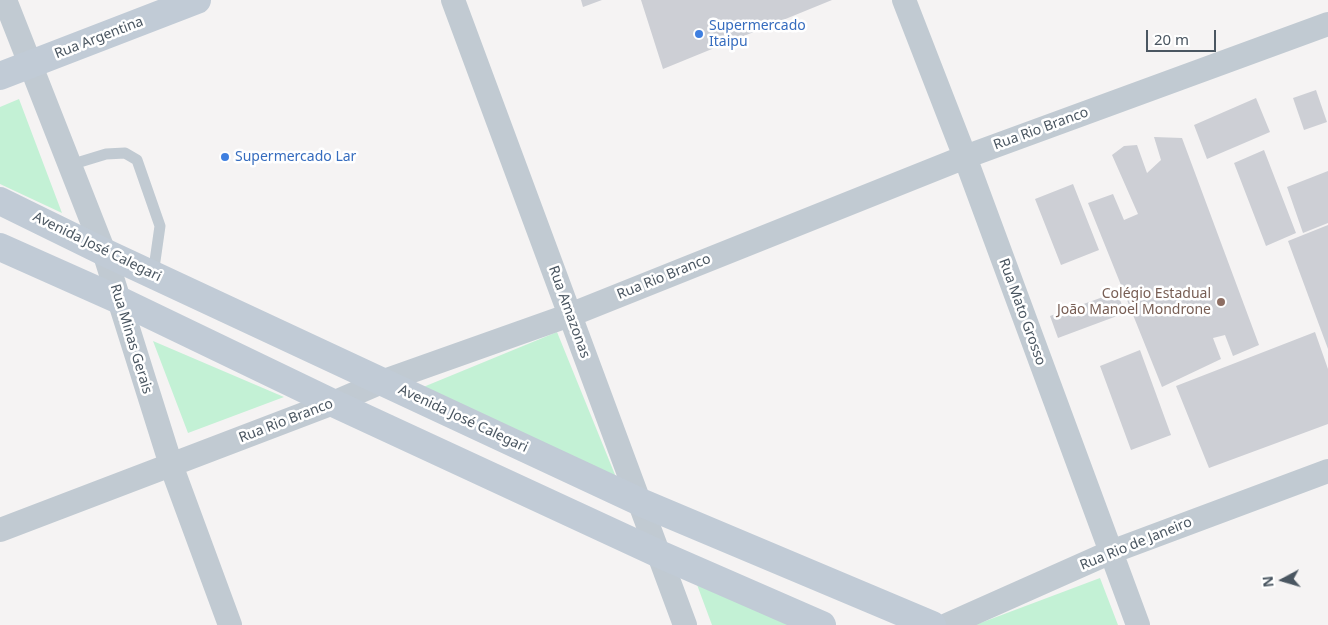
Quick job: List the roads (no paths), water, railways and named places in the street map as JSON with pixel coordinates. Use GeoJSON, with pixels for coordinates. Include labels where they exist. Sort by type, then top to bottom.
{"type":"FeatureCollection","features":[{"type":"Feature","properties":{"kind":"street","name":"Rua Minas Gerais"},"geometry":{"type":"LineString","coordinates":[[5,0],[104,252],[170,465],[230,625]]}},
{"type":"Feature","properties":{"kind":"street","name":"Rua Argentina"},"geometry":{"type":"LineString","coordinates":[[0,76],[197,0]]}},
{"type":"Feature","properties":{"kind":"street","name":"Rua Amazonas"},"geometry":{"type":"LineString","coordinates":[[453,0],[685,625]]}},
{"type":"Feature","properties":{"kind":"street","name":"Rua Mato Grosso"},"geometry":{"type":"LineString","coordinates":[[904,0],[965,157],[1138,625]]}},
{"type":"Feature","properties":{"kind":"street","name":"Rua Rio Branco"},"geometry":{"type":"LineString","coordinates":[[0,530],[333,403],[384,381],[570,315],[965,157],[1328,24]]}},
{"type":"Feature","properties":{"kind":"street","name":"Avenida José Calegari"},"geometry":{"type":"LineString","coordinates":[[0,201],[104,252],[640,502],[932,625]]}},
{"type":"Feature","properties":{"kind":"street"},"geometry":{"type":"LineString","coordinates":[[0,247],[119,300],[333,403],[657,553],[822,625]]}},
{"type":"Feature","properties":{"kind":"street","name":"Rua Rio de Janeiro"},"geometry":{"type":"LineString","coordinates":[[948,625],[1111,552],[1328,471]]}},
{"type":"Feature","properties":{"kind":"lane"},"geometry":{"type":"LineString","coordinates":[[70,165],[106,154],[124,154],[137,160],[160,226],[153,275]]}},
{"type":"Feature","properties":{"kind":"place","name":"Supermercado Itaipu"},"geometry":{"type":"Point","coordinates":[699,34]}},
{"type":"Feature","properties":{"kind":"place","name":"Supermercado Lar"},"geometry":{"type":"Point","coordinates":[225,157]}},
{"type":"Feature","properties":{"kind":"place","name":"Colégio Estadual João Manoel Mondrone"},"geometry":{"type":"Point","coordinates":[1221,302]}}]}
